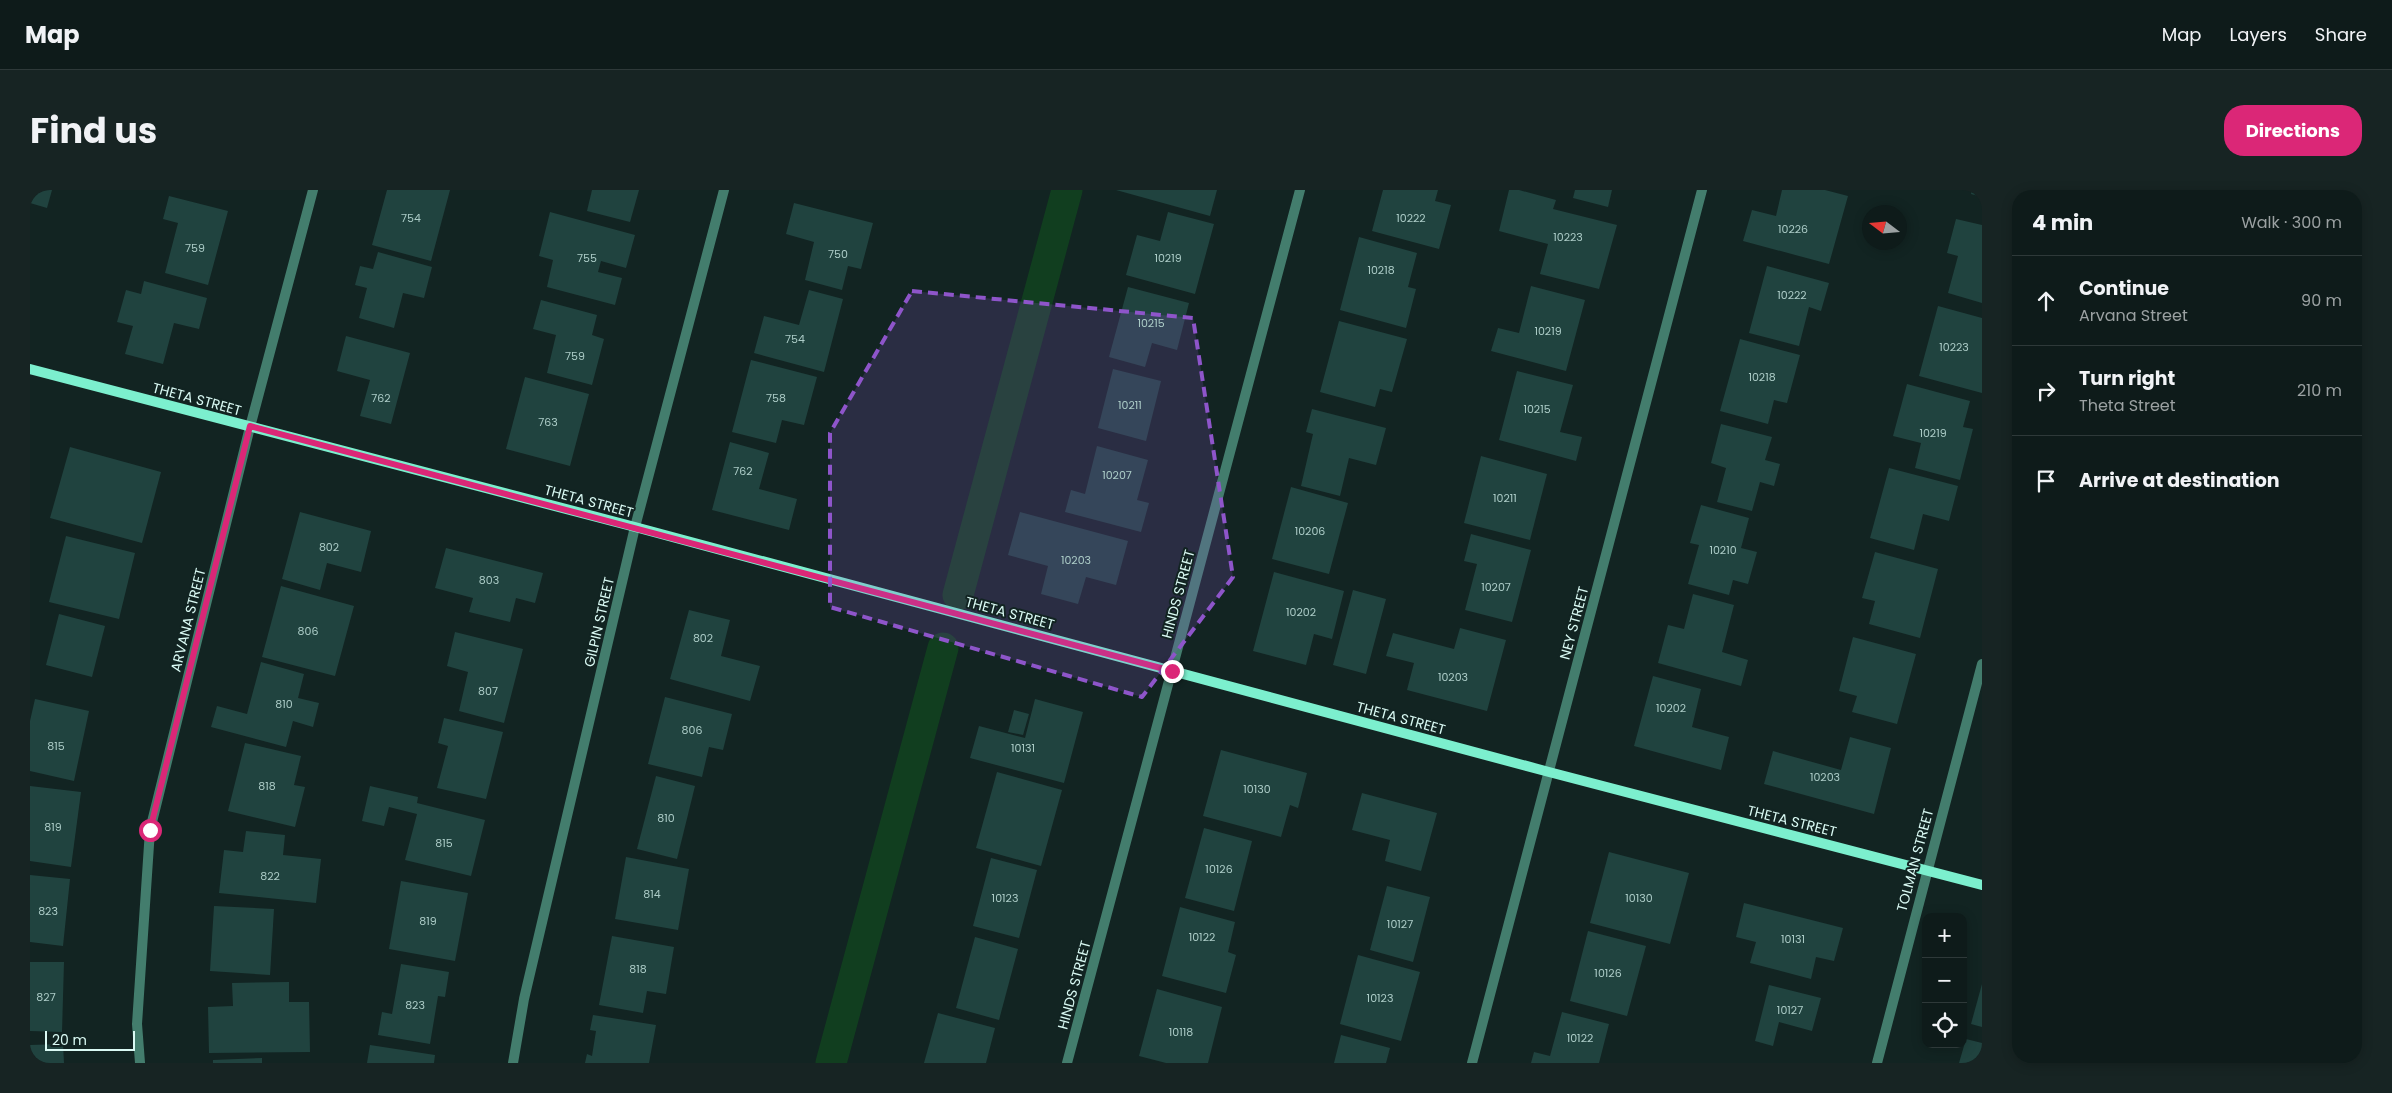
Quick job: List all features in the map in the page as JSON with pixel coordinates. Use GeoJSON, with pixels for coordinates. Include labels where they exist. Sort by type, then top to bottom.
{"type":"FeatureCollection","features":[{"type":"Feature","properties":{"kind":"street","name":"ARVANA STREET"},"geometry":{"type":"LineString","coordinates":[[140,1063],[137,1024],[150,830],[250,426],[313,190]]}},
{"type":"Feature","properties":{"kind":"street","name":"GILPIN STREET"},"geometry":{"type":"LineString","coordinates":[[513,1063],[524,999],[635,527],[724,190]]}},
{"type":"Feature","properties":{"kind":"street","name":"HINDS STREET"},"geometry":{"type":"LineString","coordinates":[[1067,1063],[1300,190]]}},
{"type":"Feature","properties":{"kind":"street","name":"NEY STREET"},"geometry":{"type":"LineString","coordinates":[[1472,1063],[1702,190]]}},
{"type":"Feature","properties":{"kind":"street","name":"THETA STREET"},"geometry":{"type":"LineString","coordinates":[[30,369],[635,527],[1549,772],[1982,885]]}},
{"type":"Feature","properties":{"kind":"street","name":"TOLMAN STREET"},"geometry":{"type":"LineString","coordinates":[[1877,1063],[1982,664]]}},
{"type":"Feature","properties":{"kind":"highlighted area"},"geometry":{"type":"Polygon","coordinates":[[[912,291],[1193,318],[1233,577],[1142,697],[830,607],[830,433],[912,291]]]}},
{"type":"Feature","properties":{"kind":"building"},"geometry":{"type":"Polygon","coordinates":[[[30,190],[52,190],[47,208],[30,203],[30,190]]]}},
{"type":"Feature","properties":{"kind":"building"},"geometry":{"type":"Polygon","coordinates":[[[387,190],[450,190],[431,261],[372,245],[387,190]]]}},
{"type":"Feature","properties":{"kind":"building"},"geometry":{"type":"Polygon","coordinates":[[[592,190],[639,190],[630,222],[587,211],[592,190]]]}},
{"type":"Feature","properties":{"kind":"building"},"geometry":{"type":"Polygon","coordinates":[[[1116,190],[1217,190],[1210,216],[1116,190]]]}},
{"type":"Feature","properties":{"kind":"building"},"geometry":{"type":"Polygon","coordinates":[[[1383,190],[1438,190],[1435,201],[1451,205],[1439,249],[1372,231],[1383,190]]]}},
{"type":"Feature","properties":{"kind":"building"},"geometry":{"type":"Polygon","coordinates":[[[1509,190],[1519,190],[1556,200],[1553,209],[1617,225],[1599,289],[1540,274],[1548,244],[1499,231],[1509,190]]]}},
{"type":"Feature","properties":{"kind":"building"},"geometry":{"type":"Polygon","coordinates":[[[1575,190],[1612,190],[1608,207],[1573,198],[1575,190]]]}},
{"type":"Feature","properties":{"kind":"building"},"geometry":{"type":"Polygon","coordinates":[[[1782,190],[1825,190],[1848,196],[1829,264],[1743,241],[1752,210],[1776,216],[1782,190]]]}},
{"type":"Feature","properties":{"kind":"building"},"geometry":{"type":"Polygon","coordinates":[[[1972,190],[1982,190],[1982,197],[1971,194],[1972,190]]]}},
{"type":"Feature","properties":{"kind":"building"},"geometry":{"type":"Polygon","coordinates":[[[169,196],[228,211],[208,285],[165,273],[178,223],[163,219],[169,196]]]}},
{"type":"Feature","properties":{"kind":"building"},"geometry":{"type":"Polygon","coordinates":[[[794,203],[873,223],[861,269],[848,266],[842,290],[805,280],[814,242],[786,234],[794,203]]]}},
{"type":"Feature","properties":{"kind":"building"},"geometry":{"type":"Polygon","coordinates":[[[550,212],[635,235],[626,268],[601,261],[598,272],[622,278],[615,305],[547,287],[553,260],[539,256],[550,212]]]}},
{"type":"Feature","properties":{"kind":"building"},"geometry":{"type":"Polygon","coordinates":[[[1168,212],[1214,224],[1195,294],[1126,275],[1137,235],[1160,241],[1168,212]]]}},
{"type":"Feature","properties":{"kind":"building"},"geometry":{"type":"Polygon","coordinates":[[[1956,219],[1982,225],[1982,303],[1948,293],[1958,256],[1947,253],[1956,219]]]}},
{"type":"Feature","properties":{"kind":"building"},"geometry":{"type":"Polygon","coordinates":[[[1359,237],[1417,253],[1408,287],[1416,289],[1406,328],[1340,310],[1359,237]]]}},
{"type":"Feature","properties":{"kind":"building"},"geometry":{"type":"Polygon","coordinates":[[[378,252],[432,267],[424,298],[403,293],[394,328],[359,318],[367,288],[355,285],[360,266],[373,269],[378,252]]]}},
{"type":"Feature","properties":{"kind":"building"},"geometry":{"type":"Polygon","coordinates":[[[1767,266],[1829,283],[1821,311],[1809,307],[1799,346],[1749,333],[1767,266]]]}},
{"type":"Feature","properties":{"kind":"building"},"geometry":{"type":"Polygon","coordinates":[[[144,281],[207,298],[199,329],[174,323],[163,364],[125,354],[133,326],[117,322],[126,290],[141,294],[144,281]]]}},
{"type":"Feature","properties":{"kind":"building"},"geometry":{"type":"Polygon","coordinates":[[[1531,286],[1585,300],[1566,371],[1491,351],[1498,328],[1519,333],[1531,286]]]}},
{"type":"Feature","properties":{"kind":"building"},"geometry":{"type":"Polygon","coordinates":[[[1128,287],[1189,303],[1177,350],[1152,343],[1145,367],[1109,357],[1128,287]]]}},
{"type":"Feature","properties":{"kind":"building"},"geometry":{"type":"Polygon","coordinates":[[[809,290],[843,299],[824,372],[754,353],[764,316],[799,325],[809,290]]]}},
{"type":"Feature","properties":{"kind":"building"},"geometry":{"type":"Polygon","coordinates":[[[541,300],[597,315],[592,335],[604,339],[592,385],[547,373],[556,335],[533,329],[541,300]]]}},
{"type":"Feature","properties":{"kind":"building"},"geometry":{"type":"Polygon","coordinates":[[[1938,306],[1982,318],[1982,393],[1919,376],[1938,306]]]}},
{"type":"Feature","properties":{"kind":"building"},"geometry":{"type":"Polygon","coordinates":[[[1339,321],[1407,339],[1392,392],[1380,389],[1375,407],[1320,392],[1339,321]]]}},
{"type":"Feature","properties":{"kind":"building"},"geometry":{"type":"Polygon","coordinates":[[[346,336],[410,353],[391,424],[360,416],[370,380],[337,371],[346,336]]]}},
{"type":"Feature","properties":{"kind":"building"},"geometry":{"type":"Polygon","coordinates":[[[1740,339],[1800,355],[1787,403],[1774,400],[1768,424],[1720,411],[1740,339]]]}},
{"type":"Feature","properties":{"kind":"building"},"geometry":{"type":"Polygon","coordinates":[[[751,360],[817,377],[804,425],[782,420],[776,443],[732,432],[751,360]]]}},
{"type":"Feature","properties":{"kind":"building"},"geometry":{"type":"Polygon","coordinates":[[[1113,369],[1161,381],[1146,441],[1098,428],[1113,369]]]}},
{"type":"Feature","properties":{"kind":"building"},"geometry":{"type":"Polygon","coordinates":[[[1517,371],[1573,385],[1560,432],[1582,437],[1576,461],[1499,440],[1517,371]]]}},
{"type":"Feature","properties":{"kind":"building"},"geometry":{"type":"Polygon","coordinates":[[[525,377],[589,394],[570,466],[506,449],[525,377]]]}},
{"type":"Feature","properties":{"kind":"building"},"geometry":{"type":"Polygon","coordinates":[[[1907,384],[1970,401],[1963,427],[1973,429],[1960,480],[1915,468],[1921,443],[1893,436],[1907,384]]]}},
{"type":"Feature","properties":{"kind":"building"},"geometry":{"type":"Polygon","coordinates":[[[1312,409],[1386,428],[1376,465],[1349,458],[1340,496],[1301,486],[1313,434],[1306,432],[1312,409]]]}},
{"type":"Feature","properties":{"kind":"building"},"geometry":{"type":"Polygon","coordinates":[[[1721,424],[1772,437],[1765,460],[1780,464],[1774,486],[1760,482],[1752,511],[1717,502],[1726,468],[1711,463],[1721,424]]]}},
{"type":"Feature","properties":{"kind":"building"},"geometry":{"type":"Polygon","coordinates":[[[730,442],[769,453],[759,489],[797,499],[789,530],[712,510],[730,442]]]}},
{"type":"Feature","properties":{"kind":"building"},"geometry":{"type":"Polygon","coordinates":[[[1097,446],[1148,460],[1137,500],[1149,503],[1141,532],[1065,512],[1071,490],[1085,494],[1097,446]]]}},
{"type":"Feature","properties":{"kind":"building"},"geometry":{"type":"Polygon","coordinates":[[[70,447],[161,472],[142,543],[50,518],[70,447]]]}},
{"type":"Feature","properties":{"kind":"building"},"geometry":{"type":"Polygon","coordinates":[[[1481,456],[1547,474],[1530,540],[1464,523],[1481,456]]]}},
{"type":"Feature","properties":{"kind":"building"},"geometry":{"type":"Polygon","coordinates":[[[1889,468],[1958,486],[1949,521],[1923,514],[1914,550],[1870,538],[1889,468]]]}},
{"type":"Feature","properties":{"kind":"building"},"geometry":{"type":"Polygon","coordinates":[[[1291,487],[1348,503],[1329,574],[1272,559],[1291,487]]]}},
{"type":"Feature","properties":{"kind":"building"},"geometry":{"type":"Polygon","coordinates":[[[1701,505],[1749,518],[1741,548],[1757,552],[1748,584],[1733,580],[1729,595],[1688,584],[1699,545],[1690,543],[1701,505]]]}},
{"type":"Feature","properties":{"kind":"building"},"geometry":{"type":"Polygon","coordinates":[[[300,512],[371,531],[361,572],[327,563],[320,590],[282,579],[300,512]]]}},
{"type":"Feature","properties":{"kind":"building"},"geometry":{"type":"Polygon","coordinates":[[[1020,512],[1128,541],[1116,585],[1086,577],[1078,604],[1041,594],[1048,566],[1008,555],[1020,512]]]}},
{"type":"Feature","properties":{"kind":"building"},"geometry":{"type":"Polygon","coordinates":[[[1471,534],[1531,550],[1512,622],[1465,610],[1477,564],[1464,561],[1471,534]]]}},
{"type":"Feature","properties":{"kind":"building"},"geometry":{"type":"Polygon","coordinates":[[[66,536],[135,553],[119,619],[49,602],[66,536]]]}},
{"type":"Feature","properties":{"kind":"building"},"geometry":{"type":"Polygon","coordinates":[[[446,548],[543,573],[535,603],[516,598],[510,622],[469,612],[473,598],[435,588],[446,548]]]}},
{"type":"Feature","properties":{"kind":"building"},"geometry":{"type":"Polygon","coordinates":[[[1875,552],[1938,569],[1920,638],[1869,624],[1875,601],[1862,598],[1875,552]]]}},
{"type":"Feature","properties":{"kind":"building"},"geometry":{"type":"Polygon","coordinates":[[[1274,572],[1344,591],[1332,639],[1314,634],[1306,665],[1253,651],[1274,572]]]}},
{"type":"Feature","properties":{"kind":"building"},"geometry":{"type":"Polygon","coordinates":[[[281,586],[354,606],[335,676],[262,657],[281,586]]]}},
{"type":"Feature","properties":{"kind":"building"},"geometry":{"type":"Polygon","coordinates":[[[1353,590],[1386,599],[1366,674],[1333,665],[1353,590]]]}},
{"type":"Feature","properties":{"kind":"building"},"geometry":{"type":"Polygon","coordinates":[[[1693,594],[1734,605],[1722,652],[1748,660],[1741,686],[1658,663],[1668,625],[1684,629],[1693,594]]]}},
{"type":"Feature","properties":{"kind":"building"},"geometry":{"type":"Polygon","coordinates":[[[689,610],[730,620],[721,656],[760,666],[750,701],[670,679],[689,610]]]}},
{"type":"Feature","properties":{"kind":"building"},"geometry":{"type":"Polygon","coordinates":[[[59,614],[105,626],[92,677],[46,665],[59,614]]]}},
{"type":"Feature","properties":{"kind":"building"},"geometry":{"type":"Polygon","coordinates":[[[1460,628],[1506,640],[1487,711],[1407,690],[1414,663],[1386,656],[1393,633],[1454,649],[1460,628]]]}},
{"type":"Feature","properties":{"kind":"building"},"geometry":{"type":"Polygon","coordinates":[[[455,632],[523,649],[504,723],[459,711],[468,672],[447,666],[455,632]]]}},
{"type":"Feature","properties":{"kind":"building"},"geometry":{"type":"Polygon","coordinates":[[[1853,637],[1916,654],[1897,724],[1852,712],[1857,696],[1839,691],[1853,637]]]}},
{"type":"Feature","properties":{"kind":"building"},"geometry":{"type":"Polygon","coordinates":[[[261,662],[304,674],[298,698],[319,703],[313,727],[293,721],[286,747],[211,727],[217,706],[247,714],[261,662]]]}},
{"type":"Feature","properties":{"kind":"building"},"geometry":{"type":"Polygon","coordinates":[[[1653,676],[1701,689],[1692,727],[1729,737],[1721,770],[1634,746],[1653,676]]]}},
{"type":"Feature","properties":{"kind":"building"},"geometry":{"type":"Polygon","coordinates":[[[665,697],[732,714],[723,750],[709,747],[702,777],[648,764],[665,697]]]}},
{"type":"Feature","properties":{"kind":"building"},"geometry":{"type":"Polygon","coordinates":[[[35,699],[89,711],[74,781],[30,771],[30,721],[35,699]]]}},
{"type":"Feature","properties":{"kind":"building"},"geometry":{"type":"Polygon","coordinates":[[[1035,699],[1083,712],[1064,783],[970,758],[979,726],[1025,738],[1035,699]]]}},
{"type":"Feature","properties":{"kind":"building"},"geometry":{"type":"Polygon","coordinates":[[[1014,710],[1029,714],[1023,735],[1008,732],[1014,710]]]}},
{"type":"Feature","properties":{"kind":"building"},"geometry":{"type":"Polygon","coordinates":[[[444,718],[503,732],[486,799],[437,788],[448,746],[438,743],[444,718]]]}},
{"type":"Feature","properties":{"kind":"building"},"geometry":{"type":"Polygon","coordinates":[[[1850,737],[1891,748],[1874,814],[1764,784],[1773,751],[1841,770],[1850,737]]]}},
{"type":"Feature","properties":{"kind":"building"},"geometry":{"type":"Polygon","coordinates":[[[245,743],[301,756],[294,785],[305,787],[295,827],[228,811],[245,743]]]}},
{"type":"Feature","properties":{"kind":"building"},"geometry":{"type":"Polygon","coordinates":[[[1221,750],[1307,773],[1298,808],[1290,805],[1281,837],[1203,816],[1221,750]]]}},
{"type":"Feature","properties":{"kind":"building"},"geometry":{"type":"Polygon","coordinates":[[[997,772],[1062,790],[1041,866],[976,848],[997,772]]]}},
{"type":"Feature","properties":{"kind":"building"},"geometry":{"type":"Polygon","coordinates":[[[656,776],[695,786],[677,859],[637,849],[656,776]]]}},
{"type":"Feature","properties":{"kind":"building"},"geometry":{"type":"Polygon","coordinates":[[[30,786],[81,792],[71,867],[30,861],[30,786]]]}},
{"type":"Feature","properties":{"kind":"building"},"geometry":{"type":"Polygon","coordinates":[[[370,786],[418,797],[417,803],[485,820],[471,876],[405,860],[417,814],[389,807],[384,826],[362,821],[370,786]]]}},
{"type":"Feature","properties":{"kind":"building"},"geometry":{"type":"Polygon","coordinates":[[[1362,793],[1437,813],[1421,871],[1385,861],[1390,840],[1352,830],[1362,793]]]}},
{"type":"Feature","properties":{"kind":"building"},"geometry":{"type":"Polygon","coordinates":[[[1204,828],[1252,841],[1234,911],[1185,898],[1204,828]]]}},
{"type":"Feature","properties":{"kind":"building"},"geometry":{"type":"Polygon","coordinates":[[[246,831],[285,835],[283,855],[321,859],[316,903],[219,893],[224,850],[243,852],[246,831]]]}},
{"type":"Feature","properties":{"kind":"building"},"geometry":{"type":"Polygon","coordinates":[[[1609,852],[1689,873],[1670,944],[1590,923],[1609,852]]]}},
{"type":"Feature","properties":{"kind":"building"},"geometry":{"type":"Polygon","coordinates":[[[626,857],[689,869],[678,930],[615,919],[626,857]]]}},
{"type":"Feature","properties":{"kind":"building"},"geometry":{"type":"Polygon","coordinates":[[[991,858],[1037,870],[1019,938],[973,926],[991,858]]]}},
{"type":"Feature","properties":{"kind":"building"},"geometry":{"type":"Polygon","coordinates":[[[30,875],[70,879],[63,946],[30,942],[30,875]]]}},
{"type":"Feature","properties":{"kind":"building"},"geometry":{"type":"Polygon","coordinates":[[[401,881],[468,893],[455,961],[389,949],[401,881]]]}},
{"type":"Feature","properties":{"kind":"building"},"geometry":{"type":"Polygon","coordinates":[[[1387,886],[1430,897],[1413,962],[1370,950],[1387,886]]]}},
{"type":"Feature","properties":{"kind":"building"},"geometry":{"type":"Polygon","coordinates":[[[1744,903],[1843,928],[1834,961],[1816,957],[1811,979],[1750,963],[1756,942],[1736,937],[1744,903]]]}},
{"type":"Feature","properties":{"kind":"building"},"geometry":{"type":"Polygon","coordinates":[[[214,906],[274,909],[270,975],[210,971],[214,906]]]}},
{"type":"Feature","properties":{"kind":"building"},"geometry":{"type":"Polygon","coordinates":[[[1180,907],[1235,922],[1228,952],[1236,955],[1226,993],[1162,976],[1180,907]]]}},
{"type":"Feature","properties":{"kind":"building"},"geometry":{"type":"Polygon","coordinates":[[[1588,931],[1646,946],[1627,1016],[1570,1001],[1588,931]]]}},
{"type":"Feature","properties":{"kind":"building"},"geometry":{"type":"Polygon","coordinates":[[[612,936],[674,947],[666,994],[647,991],[643,1013],[599,1005],[612,936]]]}},
{"type":"Feature","properties":{"kind":"building"},"geometry":{"type":"Polygon","coordinates":[[[975,937],[1018,949],[999,1020],[956,1008],[975,937]]]}},
{"type":"Feature","properties":{"kind":"building"},"geometry":{"type":"Polygon","coordinates":[[[1358,955],[1420,972],[1401,1041],[1340,1024],[1358,955]]]}},
{"type":"Feature","properties":{"kind":"building"},"geometry":{"type":"Polygon","coordinates":[[[30,962],[64,962],[62,1032],[30,1031],[30,962]]]}},
{"type":"Feature","properties":{"kind":"building"},"geometry":{"type":"Polygon","coordinates":[[[401,964],[449,972],[445,997],[438,996],[430,1044],[378,1035],[382,1012],[392,1014],[401,964]]]}},
{"type":"Feature","properties":{"kind":"building"},"geometry":{"type":"Polygon","coordinates":[[[289,982],[289,1002],[309,1002],[310,1052],[209,1053],[208,1007],[233,1006],[232,983],[289,982]]]}},
{"type":"Feature","properties":{"kind":"building"},"geometry":{"type":"Polygon","coordinates":[[[1982,984],[1982,1027],[1971,1024],[1982,984]]]}},
{"type":"Feature","properties":{"kind":"building"},"geometry":{"type":"Polygon","coordinates":[[[1769,985],[1821,998],[1812,1031],[1779,1022],[1773,1046],[1755,1041],[1769,985]]]}},
{"type":"Feature","properties":{"kind":"building"},"geometry":{"type":"Polygon","coordinates":[[[1157,989],[1222,1007],[1208,1063],[1166,1063],[1139,1056],[1157,989]]]}},
{"type":"Feature","properties":{"kind":"building"},"geometry":{"type":"Polygon","coordinates":[[[1562,1012],[1609,1024],[1599,1063],[1531,1063],[1534,1052],[1550,1056],[1562,1012]]]}},
{"type":"Feature","properties":{"kind":"building"},"geometry":{"type":"Polygon","coordinates":[[[938,1013],[995,1028],[986,1063],[924,1063],[938,1013]]]}},
{"type":"Feature","properties":{"kind":"building"},"geometry":{"type":"Polygon","coordinates":[[[593,1015],[656,1025],[649,1063],[585,1063],[587,1054],[592,1056],[596,1031],[590,1030],[593,1015]]]}},
{"type":"Feature","properties":{"kind":"building"},"geometry":{"type":"Polygon","coordinates":[[[1341,1035],[1390,1048],[1386,1063],[1334,1063],[1341,1035]]]}},
{"type":"Feature","properties":{"kind":"building"},"geometry":{"type":"Polygon","coordinates":[[[1967,1039],[1982,1043],[1982,1063],[1959,1063],[1963,1048],[1967,1048],[1967,1039]]]}},
{"type":"Feature","properties":{"kind":"building"},"geometry":{"type":"Polygon","coordinates":[[[63,1044],[64,1063],[30,1063],[30,1045],[63,1044]]]}},
{"type":"Feature","properties":{"kind":"building"},"geometry":{"type":"Polygon","coordinates":[[[370,1045],[435,1055],[434,1063],[367,1063],[370,1045]]]}},
{"type":"Feature","properties":{"kind":"building"},"geometry":{"type":"Polygon","coordinates":[[[262,1058],[262,1063],[213,1063],[213,1060],[262,1058]]]}},
{"type":"Feature","properties":{"kind":"waterway"},"geometry":{"type":"LineString","coordinates":[[958,595],[1067,190]]}},
{"type":"Feature","properties":{"kind":"waterway"},"geometry":{"type":"LineString","coordinates":[[831,1063],[943,648]]}},
{"type":"Feature","properties":{"kind":"route"},"geometry":{"type":"LineString","coordinates":[[150,830],[250,426],[1172,671]]}}]}
